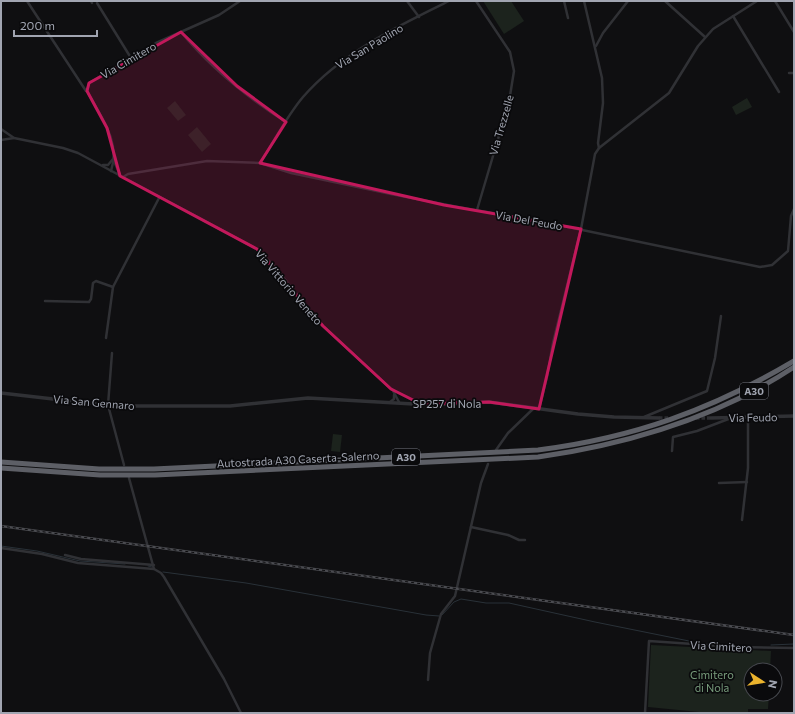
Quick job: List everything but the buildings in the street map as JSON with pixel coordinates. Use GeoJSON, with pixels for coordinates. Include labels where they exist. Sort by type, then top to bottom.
{"type":"FeatureCollection","features":[{"type":"Feature","properties":{"kind":"highway","name":"Autostrada A30 Caserta-Salerno"},"geometry":{"type":"LineString","coordinates":[[1,462],[99,469],[154,469],[514,452],[569,446],[627,434],[682,417],[709,406],[769,376],[794,361]]}},
{"type":"Feature","properties":{"kind":"highway","name":"Autostrada A30 Caserta-Salerno"},"geometry":{"type":"LineString","coordinates":[[1,468],[100,475],[155,475],[538,457],[614,444],[666,429],[712,411],[772,382],[794,367]]}},
{"type":"Feature","properties":{"kind":"street"},"geometry":{"type":"LineString","coordinates":[[27,1],[86,91],[107,128],[112,146],[113,159],[111,171]]}},
{"type":"Feature","properties":{"kind":"street","name":"Via Cimitero"},"geometry":{"type":"LineString","coordinates":[[86,91],[89,83],[131,58],[181,32],[219,15],[240,1]]}},
{"type":"Feature","properties":{"kind":"street"},"geometry":{"type":"LineString","coordinates":[[407,1],[419,17]]}},
{"type":"Feature","properties":{"kind":"street","name":"Via San Paolino"},"geometry":{"type":"LineString","coordinates":[[260,164],[302,99],[337,64],[387,34],[449,1]]}},
{"type":"Feature","properties":{"kind":"street","name":"Via Trezzelle"},"geometry":{"type":"LineString","coordinates":[[476,1],[510,52],[514,71],[509,102],[477,210]]}},
{"type":"Feature","properties":{"kind":"street"},"geometry":{"type":"LineString","coordinates":[[564,1],[568,18]]}},
{"type":"Feature","properties":{"kind":"street"},"geometry":{"type":"LineString","coordinates":[[584,1],[596,46],[603,92],[598,144],[599,148]]}},
{"type":"Feature","properties":{"kind":"street"},"geometry":{"type":"LineString","coordinates":[[596,46],[603,33],[628,1]]}},
{"type":"Feature","properties":{"kind":"street"},"geometry":{"type":"LineString","coordinates":[[665,1],[705,37]]}},
{"type":"Feature","properties":{"kind":"street"},"geometry":{"type":"LineString","coordinates":[[539,409],[547,378],[552,343],[581,230],[593,159],[599,148],[669,93],[705,37],[713,29],[757,1]]}},
{"type":"Feature","properties":{"kind":"street"},"geometry":{"type":"LineString","coordinates":[[775,1],[794,32]]}},
{"type":"Feature","properties":{"kind":"street"},"geometry":{"type":"LineString","coordinates":[[97,3],[131,58]]}},
{"type":"Feature","properties":{"kind":"street"},"geometry":{"type":"LineString","coordinates":[[733,16],[779,92]]}},
{"type":"Feature","properties":{"kind":"street"},"geometry":{"type":"LineString","coordinates":[[181,32],[237,86],[256,102],[286,122]]}},
{"type":"Feature","properties":{"kind":"street"},"geometry":{"type":"LineString","coordinates":[[789,73],[794,74]]}},
{"type":"Feature","properties":{"kind":"street","name":"Via Vittorio Veneto"},"geometry":{"type":"LineString","coordinates":[[1,130],[14,138],[63,148],[100,165],[158,198],[257,249],[274,266],[323,326],[391,389],[421,404]]}},
{"type":"Feature","properties":{"kind":"street"},"geometry":{"type":"LineString","coordinates":[[1,140],[14,138]]}},
{"type":"Feature","properties":{"kind":"street"},"geometry":{"type":"LineString","coordinates":[[100,165],[108,165],[113,159]]}},
{"type":"Feature","properties":{"kind":"street"},"geometry":{"type":"LineString","coordinates":[[113,159],[122,177],[128,174],[207,161],[260,164],[305,176],[477,210]]}},
{"type":"Feature","properties":{"kind":"street"},"geometry":{"type":"LineString","coordinates":[[106,338],[113,287],[158,198]]}},
{"type":"Feature","properties":{"kind":"street","name":"Via Del Feudo"},"geometry":{"type":"LineString","coordinates":[[477,210],[581,230],[731,262],[764,267],[772,265],[788,251],[791,216],[794,208]]}},
{"type":"Feature","properties":{"kind":"street"},"geometry":{"type":"LineString","coordinates":[[45,301],[89,302],[91,299],[93,283],[96,281],[113,287]]}},
{"type":"Feature","properties":{"kind":"street"},"geometry":{"type":"LineString","coordinates":[[643,418],[707,391],[715,358],[721,316]]}},
{"type":"Feature","properties":{"kind":"street"},"geometry":{"type":"LineString","coordinates":[[112,353],[108,405],[124,465]]}},
{"type":"Feature","properties":{"kind":"street"},"geometry":{"type":"LineString","coordinates":[[391,389],[399,402]]}},
{"type":"Feature","properties":{"kind":"street","name":"Via San Gennaro"},"geometry":{"type":"LineString","coordinates":[[1,393],[108,405],[235,405]]}},
{"type":"Feature","properties":{"kind":"street"},"geometry":{"type":"LineString","coordinates":[[390,402],[394,399],[394,394]]}},
{"type":"Feature","properties":{"kind":"street","name":"SP257 di Nola"},"geometry":{"type":"LineString","coordinates":[[235,405],[304,398],[421,404],[489,402],[607,416],[659,418]]}},
{"type":"Feature","properties":{"kind":"street"},"geometry":{"type":"LineString","coordinates":[[496,450],[508,433],[534,408]]}},
{"type":"Feature","properties":{"kind":"street","name":"Via Feudo"},"geometry":{"type":"LineString","coordinates":[[711,418],[794,416]]}},
{"type":"Feature","properties":{"kind":"street"},"geometry":{"type":"LineString","coordinates":[[672,451],[673,437],[697,431],[731,418]]}},
{"type":"Feature","properties":{"kind":"street"},"geometry":{"type":"LineString","coordinates":[[742,520],[747,482],[748,418]]}},
{"type":"Feature","properties":{"kind":"street"},"geometry":{"type":"LineString","coordinates":[[428,680],[430,653],[441,616],[455,596],[481,483],[488,464]]}},
{"type":"Feature","properties":{"kind":"street"},"geometry":{"type":"LineString","coordinates":[[128,478],[154,564],[154,569]]}},
{"type":"Feature","properties":{"kind":"street"},"geometry":{"type":"LineString","coordinates":[[719,483],[747,482]]}},
{"type":"Feature","properties":{"kind":"street"},"geometry":{"type":"LineString","coordinates":[[471,526],[508,535],[519,540],[525,540]]}},
{"type":"Feature","properties":{"kind":"street"},"geometry":{"type":"LineString","coordinates":[[1,548],[42,554],[78,563],[154,569],[161,573],[224,679],[241,713]]}},
{"type":"Feature","properties":{"kind":"street"},"geometry":{"type":"LineString","coordinates":[[65,555],[81,559],[154,564]]}},
{"type":"Feature","properties":{"kind":"street","name":"Via Cimitero"},"geometry":{"type":"LineString","coordinates":[[645,713],[649,641],[736,648],[794,648]]}},
{"type":"Feature","properties":{"kind":"highlighted area"},"geometry":{"type":"Polygon","coordinates":[[[181,32],[237,86],[286,122],[260,163],[444,205],[581,229],[539,409],[489,402],[421,404],[391,389],[323,326],[257,249],[120,176],[107,128],[87,91],[89,83],[181,32]]]}},
{"type":"Feature","properties":{"kind":"green space"},"geometry":{"type":"Polygon","coordinates":[[[483,1],[511,1],[524,21],[504,34],[483,1]]]}},
{"type":"Feature","properties":{"kind":"green space"},"geometry":{"type":"Polygon","coordinates":[[[747,98],[752,107],[736,115],[732,107],[747,98]]]}},
{"type":"Feature","properties":{"kind":"green space"},"geometry":{"type":"Polygon","coordinates":[[[175,101],[186,115],[178,121],[167,108],[175,101]]]}},
{"type":"Feature","properties":{"kind":"green space"},"geometry":{"type":"Polygon","coordinates":[[[197,127],[211,144],[202,152],[188,135],[197,127]]]}},
{"type":"Feature","properties":{"kind":"green space"},"geometry":{"type":"Polygon","coordinates":[[[333,434],[342,435],[340,452],[331,451],[333,434]]]}},
{"type":"Feature","properties":{"kind":"green space","name":"Cimitero di Nola"},"geometry":{"type":"Polygon","coordinates":[[[651,645],[771,651],[770,662],[743,662],[743,702],[768,702],[768,709],[748,709],[748,713],[709,713],[648,707],[651,645]]]}},
{"type":"Feature","properties":{"kind":"waterway"},"geometry":{"type":"LineString","coordinates":[[1,546],[37,551],[80,561],[125,564]]}},
{"type":"Feature","properties":{"kind":"waterway"},"geometry":{"type":"LineString","coordinates":[[148,566],[152,567]]}},
{"type":"Feature","properties":{"kind":"waterway"},"geometry":{"type":"LineString","coordinates":[[163,572],[246,583],[426,615],[439,616]]}},
{"type":"Feature","properties":{"kind":"waterway"},"geometry":{"type":"LineString","coordinates":[[442,615],[454,602],[461,599],[486,603],[509,603],[689,641]]}},
{"type":"Feature","properties":{"kind":"waterway"},"geometry":{"type":"LineString","coordinates":[[771,645],[794,644]]}},
{"type":"Feature","properties":{"kind":"tunnel"},"geometry":{"type":"LineString","coordinates":[[659,418],[670,418]]}},
{"type":"Feature","properties":{"kind":"tunnel"},"geometry":{"type":"LineString","coordinates":[[696,418],[711,418]]}},
{"type":"Feature","properties":{"kind":"railway"},"geometry":{"type":"LineString","coordinates":[[1,526],[794,635]]}}]}
